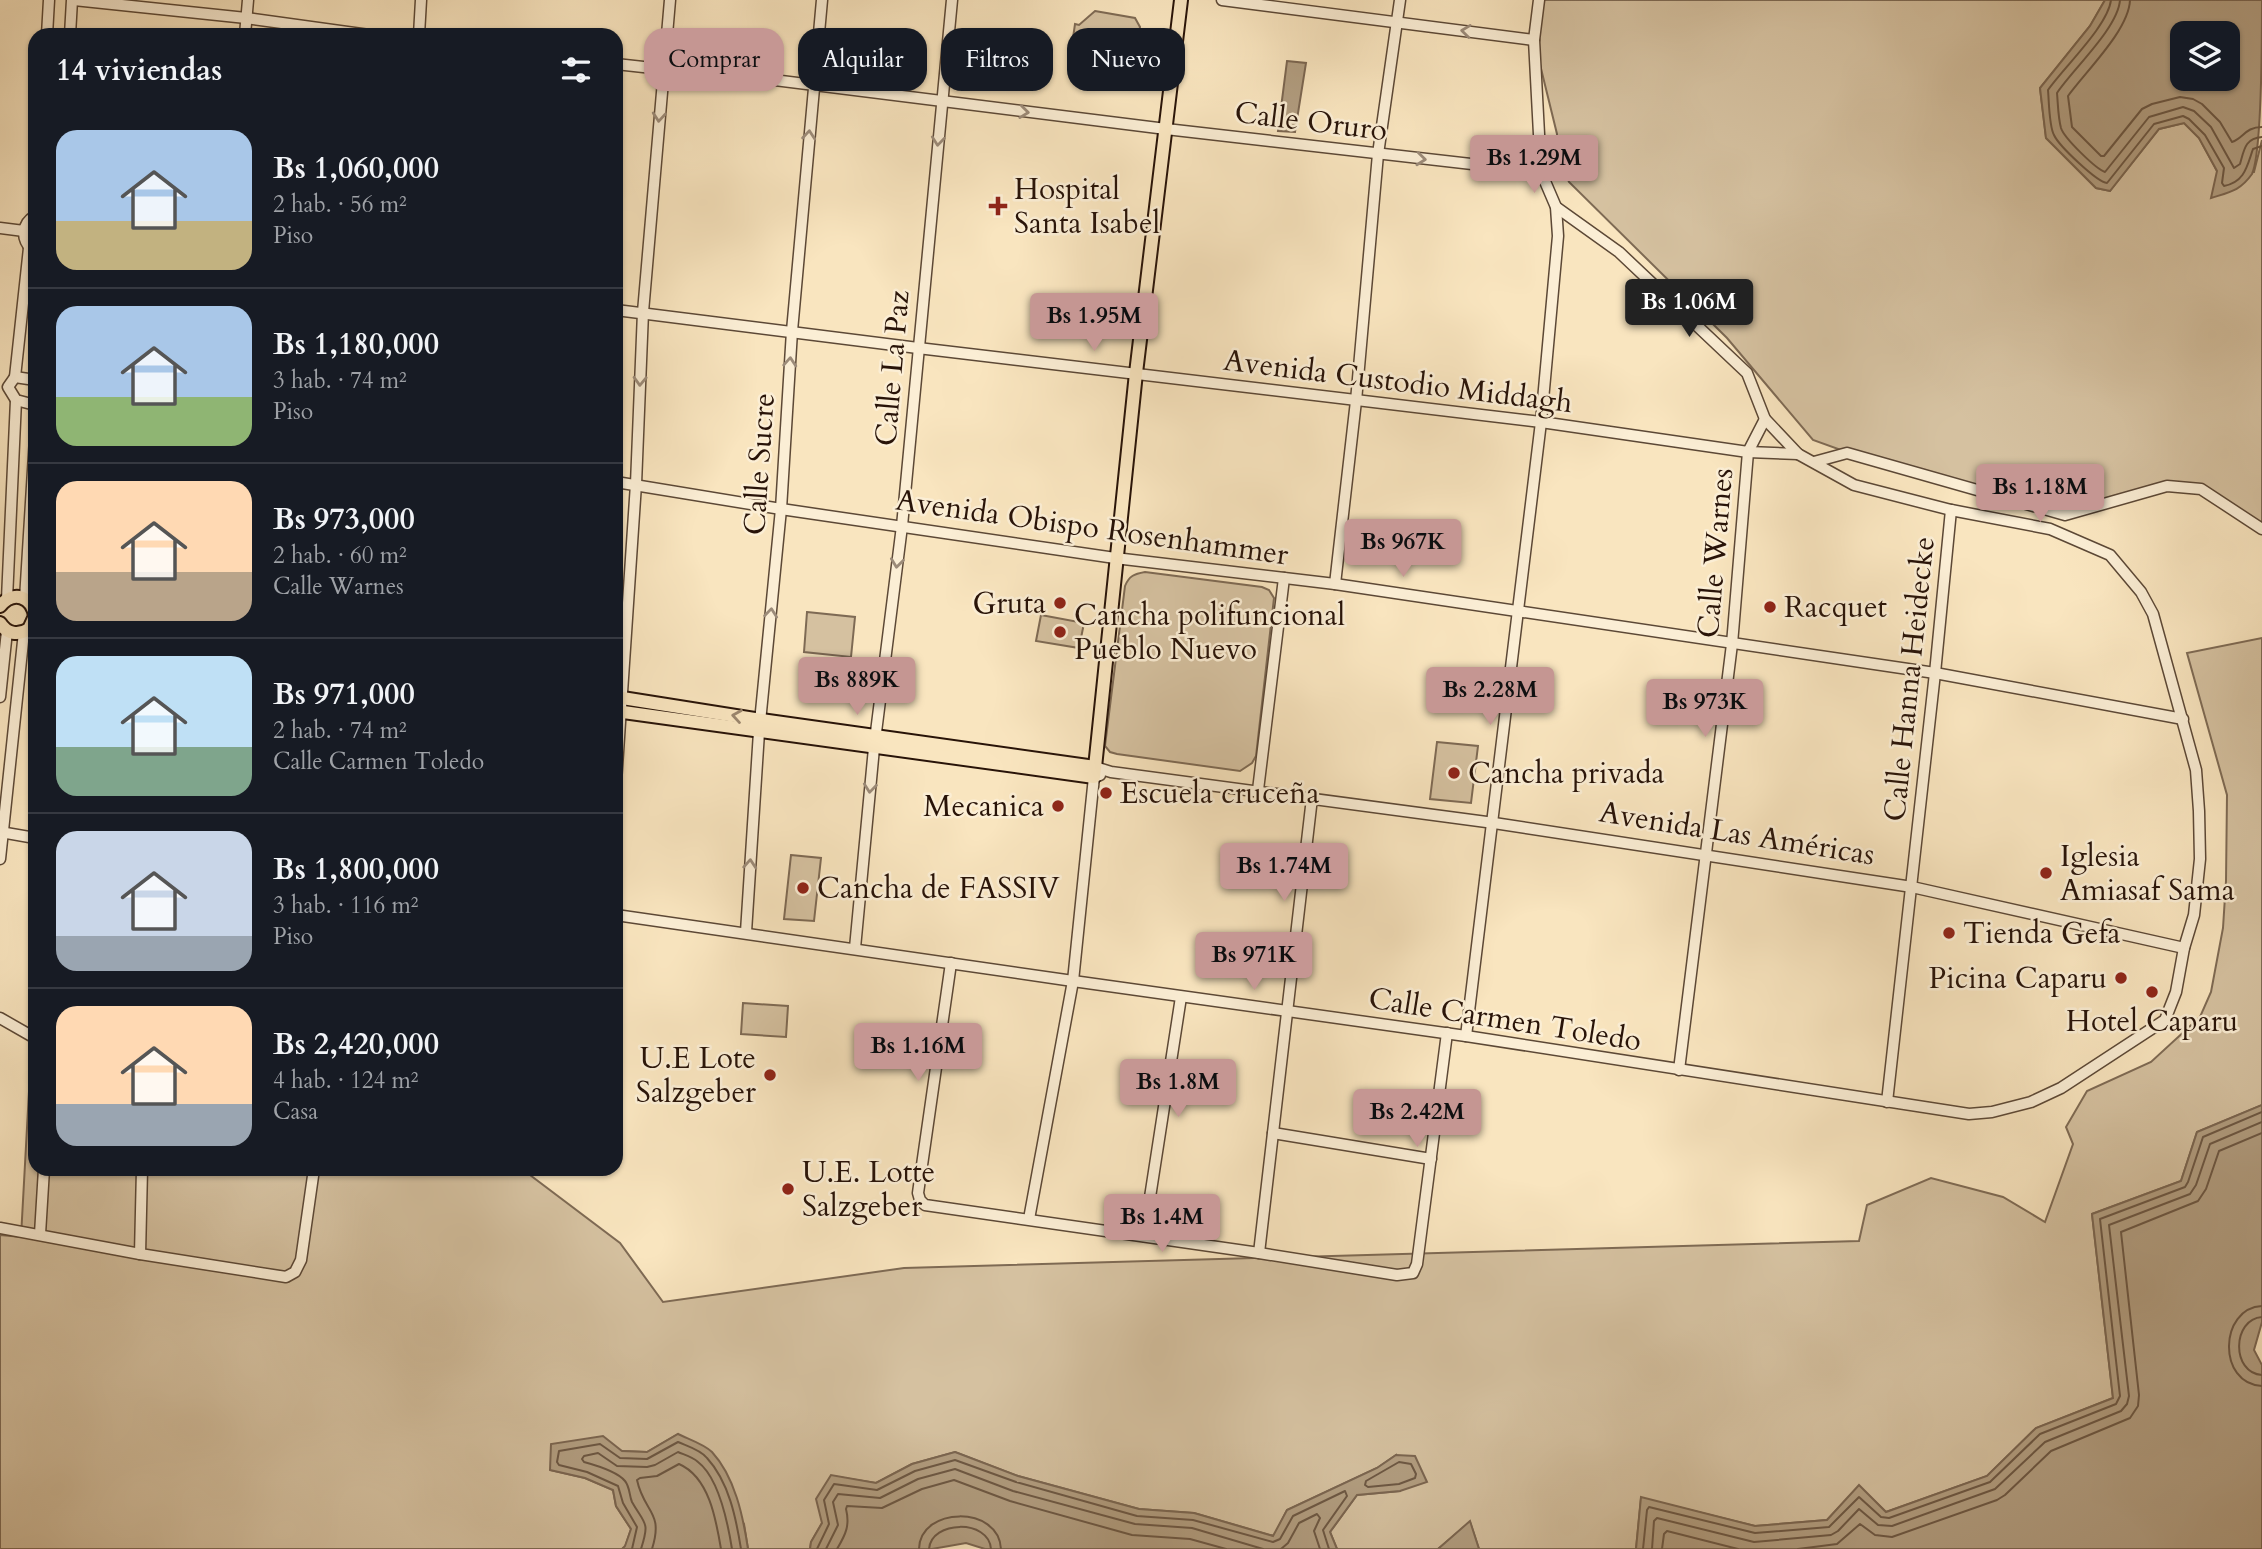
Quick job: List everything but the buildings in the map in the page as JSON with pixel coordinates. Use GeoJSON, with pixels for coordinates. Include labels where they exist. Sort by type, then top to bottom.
{"type":"FeatureCollection","features":[{"type":"Feature","properties":{"kind":"main road"},"geometry":{"type":"LineString","coordinates":[[1094,772],[1115,558],[1181,0]]}},
{"type":"Feature","properties":{"kind":"main road"},"geometry":{"type":"LineString","coordinates":[[2,603],[16,597],[25,599],[28,603]]}},
{"type":"Feature","properties":{"kind":"main road"},"geometry":{"type":"LineString","coordinates":[[2,627],[18,633],[28,630]]}},
{"type":"Feature","properties":{"kind":"main road","name":"Avenida Las Américas"},"geometry":{"type":"LineString","coordinates":[[623,698],[760,726]]}},
{"type":"Feature","properties":{"kind":"main road","name":"Avenida Las Américas"},"geometry":{"type":"LineString","coordinates":[[623,712],[760,726],[1094,772]]}},
{"type":"Feature","properties":{"kind":"street"},"geometry":{"type":"LineString","coordinates":[[47,28],[49,0]]}},
{"type":"Feature","properties":{"kind":"street"},"geometry":{"type":"LineString","coordinates":[[71,28],[73,0],[318,28]]}},
{"type":"Feature","properties":{"kind":"street"},"geometry":{"type":"LineString","coordinates":[[245,28],[248,0]]}},
{"type":"Feature","properties":{"kind":"street"},"geometry":{"type":"LineString","coordinates":[[419,28],[421,0]]}},
{"type":"Feature","properties":{"kind":"street"},"geometry":{"type":"LineString","coordinates":[[667,28],[670,0]]}},
{"type":"Feature","properties":{"kind":"street","name":"Calle Sucre"},"geometry":{"type":"LineString","coordinates":[[819,28],[822,0]]}},
{"type":"Feature","properties":{"kind":"street","name":"Calle La Paz"},"geometry":{"type":"LineString","coordinates":[[855,948],[875,742],[902,526],[952,0]]}},
{"type":"Feature","properties":{"kind":"street"},"geometry":{"type":"LineString","coordinates":[[1222,0],[1534,40]]}},
{"type":"Feature","properties":{"kind":"street"},"geometry":{"type":"LineString","coordinates":[[1335,584],[1356,401],[1378,154],[1400,0]]}},
{"type":"Feature","properties":{"kind":"street"},"geometry":{"type":"LineString","coordinates":[[1466,1036],[1541,422],[1558,236],[1556,207],[1541,172],[1534,40],[1539,0]]}},
{"type":"Feature","properties":{"kind":"street","name":"Calle Oruro"},"geometry":{"type":"LineString","coordinates":[[623,65],[644,67]]}},
{"type":"Feature","properties":{"kind":"street"},"geometry":{"type":"LineString","coordinates":[[623,647],[636,484],[643,312],[661,91]]}},
{"type":"Feature","properties":{"kind":"street","name":"Calle Sucre"},"geometry":{"type":"LineString","coordinates":[[746,933],[760,726],[781,509],[792,331],[813,91]]}},
{"type":"Feature","properties":{"kind":"street","name":"Calle Oruro"},"geometry":{"type":"LineString","coordinates":[[865,91],[1541,172]]}},
{"type":"Feature","properties":{"kind":"street"},"geometry":{"type":"LineString","coordinates":[[1556,207],[1619,252],[1747,373],[1765,419],[1798,454]]}},
{"type":"Feature","properties":{"kind":"street"},"geometry":{"type":"LineString","coordinates":[[28,223],[24,231],[28,244]]}},
{"type":"Feature","properties":{"kind":"street"},"geometry":{"type":"LineString","coordinates":[[0,228],[24,231]]}},
{"type":"Feature","properties":{"kind":"street"},"geometry":{"type":"LineString","coordinates":[[28,280],[15,377],[4,386],[16,400],[28,403]]}},
{"type":"Feature","properties":{"kind":"street","name":"Avenida Custodio Middagh"},"geometry":{"type":"LineString","coordinates":[[623,311],[1541,422],[1748,452],[1798,454]]}},
{"type":"Feature","properties":{"kind":"street"},"geometry":{"type":"LineString","coordinates":[[15,377],[28,379]]}},
{"type":"Feature","properties":{"kind":"street"},"geometry":{"type":"LineString","coordinates":[[2,603],[16,400]]}},
{"type":"Feature","properties":{"kind":"street","name":"Calle Warnes"},"geometry":{"type":"LineString","coordinates":[[1679,1070],[1732,644],[1748,452],[1765,419]]}},
{"type":"Feature","properties":{"kind":"street"},"geometry":{"type":"LineString","coordinates":[[1814,463],[1847,453],[2065,515],[2167,486],[2201,489],[2262,529]]}},
{"type":"Feature","properties":{"kind":"street","name":"Calle Carmen Toledo"},"geometry":{"type":"LineString","coordinates":[[623,916],[1447,1033],[1969,1114],[1992,1112],[2031,1102],[2061,1088],[2165,1020],[2176,992],[2184,948],[2194,915],[2200,859],[2196,770],[2152,614],[2141,592],[2110,555],[2050,530],[1951,510],[1854,485],[1798,454]]}},
{"type":"Feature","properties":{"kind":"street","name":"Avenida Obispo Rosenhammer"},"geometry":{"type":"LineString","coordinates":[[623,483],[1115,558],[1335,584],[1935,673],[2183,719]]}},
{"type":"Feature","properties":{"kind":"street","name":"Calle Hanna Heidecke"},"geometry":{"type":"LineString","coordinates":[[1887,1102],[1951,510]]}},
{"type":"Feature","properties":{"kind":"street"},"geometry":{"type":"LineString","coordinates":[[25,599],[28,551]]}},
{"type":"Feature","properties":{"kind":"street"},"geometry":{"type":"LineString","coordinates":[[1258,790],[1283,578]]}},
{"type":"Feature","properties":{"kind":"street"},"geometry":{"type":"LineString","coordinates":[[0,697],[2,627]]}},
{"type":"Feature","properties":{"kind":"street"},"geometry":{"type":"LineString","coordinates":[[0,859],[28,637]]}},
{"type":"Feature","properties":{"kind":"street"},"geometry":{"type":"LineString","coordinates":[[1029,1219],[1073,981],[1094,772]]}},
{"type":"Feature","properties":{"kind":"street","name":"Avenida Las Américas"},"geometry":{"type":"LineString","coordinates":[[1094,772],[1258,790],[1494,823],[1912,887],[2184,948]]}},
{"type":"Feature","properties":{"kind":"street"},"geometry":{"type":"LineString","coordinates":[[1259,1253],[1312,798]]}},
{"type":"Feature","properties":{"kind":"street"},"geometry":{"type":"LineString","coordinates":[[2,832],[28,837]]}},
{"type":"Feature","properties":{"kind":"street"},"geometry":{"type":"LineString","coordinates":[[951,963],[918,1193],[925,1205],[1397,1275],[1413,1273],[1417,1264],[1447,1033]]}},
{"type":"Feature","properties":{"kind":"street"},"geometry":{"type":"LineString","coordinates":[[1144,1236],[1181,997]]}},
{"type":"Feature","properties":{"kind":"street"},"geometry":{"type":"LineString","coordinates":[[0,1018],[28,1034]]}},
{"type":"Feature","properties":{"kind":"street"},"geometry":{"type":"LineString","coordinates":[[1273,1133],[1431,1159]]}},
{"type":"Feature","properties":{"kind":"street"},"geometry":{"type":"LineString","coordinates":[[40,1234],[44,1176]]}},
{"type":"Feature","properties":{"kind":"street"},"geometry":{"type":"LineString","coordinates":[[140,1254],[142,1176]]}},
{"type":"Feature","properties":{"kind":"street"},"geometry":{"type":"LineString","coordinates":[[0,1228],[286,1277],[295,1272],[301,1260],[312,1176]]}},
{"type":"Feature","properties":{"kind":"shaded area"},"geometry":{"type":"Polygon","coordinates":[[[1539,0],[2105,0],[2090,26],[2040,88],[2046,138],[2096,188],[2110,191],[2159,129],[2184,123],[2199,138],[2217,171],[2254,172],[2262,140],[2262,529],[2201,489],[2167,486],[2065,515],[1877,463],[1813,440],[1727,338],[1569,182],[1558,157],[1557,134],[1534,40],[1539,0]]]}},
{"type":"Feature","properties":{"kind":"shaded area"},"geometry":{"type":"Polygon","coordinates":[[[1095,11],[1135,18],[1140,27],[1074,28],[1075,24],[1079,25],[1095,11]]]}},
{"type":"Feature","properties":{"kind":"shaded area"},"geometry":{"type":"Polygon","coordinates":[[[1145,572],[1262,587],[1269,590],[1274,598],[1256,756],[1252,763],[1240,771],[1117,754],[1110,752],[1105,746],[1125,586],[1132,576],[1145,572]]]}},
{"type":"Feature","properties":{"kind":"shaded area"},"geometry":{"type":"Polygon","coordinates":[[[807,612],[855,617],[851,657],[804,652],[807,612]]]}},
{"type":"Feature","properties":{"kind":"shaded area","name":"Cancha polifuncional Pueblo Nuevo"},"geometry":{"type":"Polygon","coordinates":[[[1041,615],[1084,623],[1079,648],[1036,641],[1041,615]]]}},
{"type":"Feature","properties":{"kind":"shaded area"},"geometry":{"type":"Polygon","coordinates":[[[2262,638],[2262,1105],[2197,1132],[2181,1181],[2092,1214],[2113,1398],[2036,1428],[1987,1476],[1886,1512],[1859,1486],[1827,1520],[1755,1526],[1641,1498],[1636,1549],[1479,1549],[1470,1522],[1438,1549],[1337,1549],[1330,1532],[1357,1495],[1400,1491],[1396,1455],[1377,1468],[1287,1510],[1274,1536],[1194,1513],[1139,1509],[1018,1476],[955,1452],[912,1464],[876,1483],[831,1476],[822,1523],[810,1549],[748,1549],[744,1524],[678,1434],[647,1452],[622,1451],[550,1470],[585,1478],[613,1490],[616,1506],[631,1529],[622,1549],[0,1549],[0,1235],[21,1237],[28,1110],[28,1176],[531,1176],[620,1243],[663,1302],[904,1268],[1859,1241],[1867,1205],[1931,1178],[2003,1197],[2045,1222],[2073,1144],[2066,1127],[2087,1091],[2151,1062],[2200,1017],[2211,992],[2223,928],[2227,795],[2187,653],[2262,638]]]}},
{"type":"Feature","properties":{"kind":"shaded area","name":"Cancha privada"},"geometry":{"type":"Polygon","coordinates":[[[1437,742],[1478,746],[1471,803],[1430,799],[1437,742]]]}},
{"type":"Feature","properties":{"kind":"shaded area","name":"Cancha de FASSIV"},"geometry":{"type":"Polygon","coordinates":[[[791,855],[821,858],[814,921],[784,919],[791,855]]]}},
{"type":"Feature","properties":{"kind":"shaded area"},"geometry":{"type":"Polygon","coordinates":[[[743,1003],[788,1006],[786,1037],[741,1034],[743,1003]]]}},
{"type":"Feature","properties":{"kind":"water"},"geometry":{"type":"Polygon","coordinates":[[[2105,0],[2262,0],[2258,142],[2252,174],[2234,190],[2211,198],[2217,171],[2199,138],[2184,123],[2159,129],[2110,191],[2096,188],[2046,138],[2040,88],[2090,26],[2105,0]]]}},
{"type":"Feature","properties":{"kind":"water"},"geometry":{"type":"Polygon","coordinates":[[[1287,61],[1306,63],[1295,132],[1278,131],[1287,61]]]}},
{"type":"Feature","properties":{"kind":"water"},"geometry":{"type":"Polygon","coordinates":[[[2262,1105],[2262,1322],[2254,1350],[2262,1365],[2262,1549],[1636,1549],[1641,1497],[1755,1526],[1827,1520],[1859,1485],[1886,1512],[1987,1476],[2036,1428],[2113,1398],[2092,1214],[2181,1181],[2197,1132],[2262,1105]]]}},
{"type":"Feature","properties":{"kind":"water"},"geometry":{"type":"Polygon","coordinates":[[[678,1434],[709,1449],[727,1473],[744,1523],[748,1549],[622,1549],[631,1529],[616,1506],[613,1490],[585,1478],[550,1470],[551,1444],[603,1436],[622,1451],[647,1452],[678,1434]]]}},
{"type":"Feature","properties":{"kind":"water"},"geometry":{"type":"Polygon","coordinates":[[[955,1452],[1018,1476],[1139,1509],[1194,1513],[1273,1536],[1287,1510],[1377,1468],[1396,1455],[1415,1456],[1427,1482],[1400,1491],[1357,1495],[1330,1532],[1337,1549],[985,1549],[966,1543],[932,1549],[810,1549],[822,1523],[816,1499],[831,1475],[876,1483],[912,1464],[955,1452]]]}},
{"type":"Feature","properties":{"kind":"water"},"geometry":{"type":"Polygon","coordinates":[[[1470,1521],[1479,1549],[1438,1549],[1470,1521]]]}},
{"type":"Feature","properties":{"kind":"place","name":"Hospital Santa Isabel"},"geometry":{"type":"Point","coordinates":[998,206]}},
{"type":"Feature","properties":{"kind":"place","name":"Gruta"},"geometry":{"type":"Point","coordinates":[1060,603]}},
{"type":"Feature","properties":{"kind":"place","name":"Racquet"},"geometry":{"type":"Point","coordinates":[1770,607]}},
{"type":"Feature","properties":{"kind":"place","name":"Cancha polifuncional Pueblo Nuevo"},"geometry":{"type":"Point","coordinates":[1060,632]}},
{"type":"Feature","properties":{"kind":"place","name":"Cancha privada"},"geometry":{"type":"Point","coordinates":[1454,773]}},
{"type":"Feature","properties":{"kind":"place","name":"Escuela cruceña"},"geometry":{"type":"Point","coordinates":[1106,793]}},
{"type":"Feature","properties":{"kind":"place","name":"Mecanica"},"geometry":{"type":"Point","coordinates":[1058,806]}},
{"type":"Feature","properties":{"kind":"place","name":"Iglesia Amiasaf Sama"},"geometry":{"type":"Point","coordinates":[2046,873]}},
{"type":"Feature","properties":{"kind":"place","name":"Cancha de FASSIV"},"geometry":{"type":"Point","coordinates":[803,888]}},
{"type":"Feature","properties":{"kind":"place","name":"Tienda Gefa"},"geometry":{"type":"Point","coordinates":[1949,933]}},
{"type":"Feature","properties":{"kind":"place","name":"Picina Caparu"},"geometry":{"type":"Point","coordinates":[2121,978]}},
{"type":"Feature","properties":{"kind":"place","name":"Hotel Caparu"},"geometry":{"type":"Point","coordinates":[2152,992]}},
{"type":"Feature","properties":{"kind":"place","name":"U.E Lote Salzgeber"},"geometry":{"type":"Point","coordinates":[770,1075]}},
{"type":"Feature","properties":{"kind":"place","name":"U.E. Lotte Salzgeber"},"geometry":{"type":"Point","coordinates":[788,1189]}}]}
